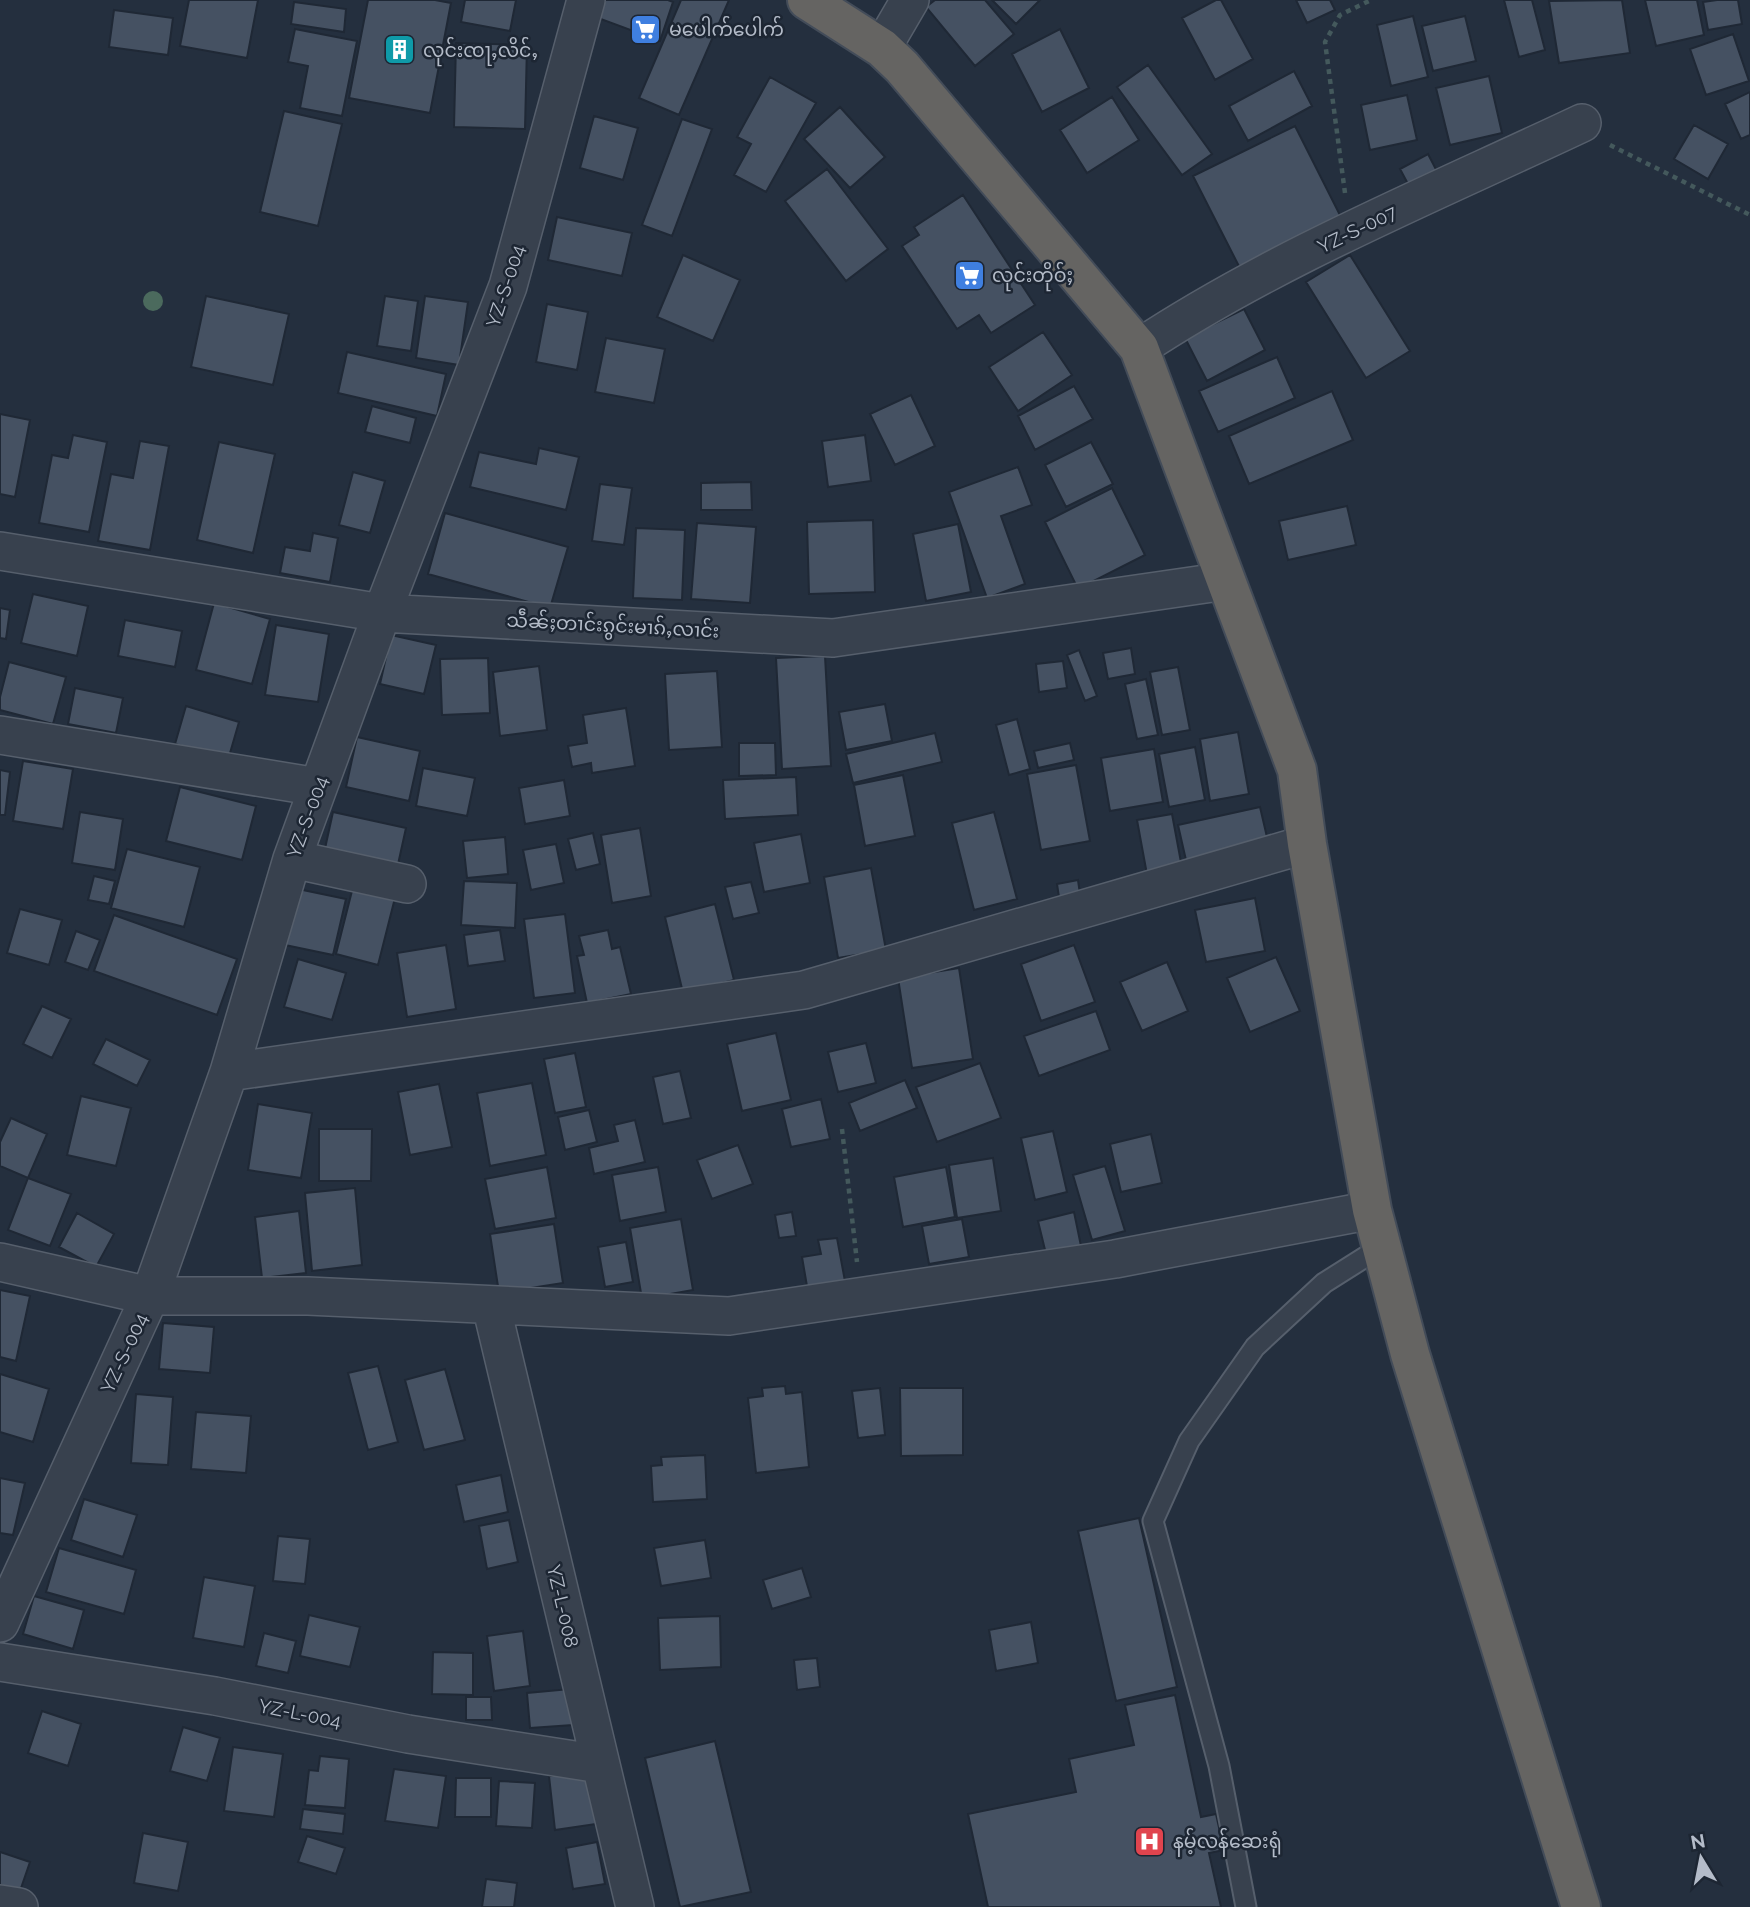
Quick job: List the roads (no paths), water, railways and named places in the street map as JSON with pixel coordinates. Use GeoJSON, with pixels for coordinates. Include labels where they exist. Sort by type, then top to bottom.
{"type":"FeatureCollection","features":[{"type":"Feature","properties":{"kind":"highway"},"geometry":{"type":"LineString","coordinates":[[807,0],[882,48],[902,67],[1139,348],[1297,770],[1307,844],[1372,1210],[1381,1247],[1410,1354],[1581,1907]]}},
{"type":"Feature","properties":{"kind":"street","name":"YZ-S-004"},"geometry":{"type":"LineString","coordinates":[[0,1623],[150,1296],[229,1073],[292,859],[382,613],[508,286],[586,0]]}},
{"type":"Feature","properties":{"kind":"street"},"geometry":{"type":"LineString","coordinates":[[882,48],[910,0]]}},
{"type":"Feature","properties":{"kind":"street","name":"YZ-S-007"},"geometry":{"type":"LineString","coordinates":[[1139,348],[1188,316],[1350,232],[1582,123]]}},
{"type":"Feature","properties":{"kind":"street","name":"သဵၼ်ႈတၢင်းၵွင်းမၢၵ်ႇလၢင်း"},"geometry":{"type":"LineString","coordinates":[[0,551],[382,613],[833,638],[1226,581]]}},
{"type":"Feature","properties":{"kind":"street"},"geometry":{"type":"LineString","coordinates":[[0,734],[318,787]]}},
{"type":"Feature","properties":{"kind":"street"},"geometry":{"type":"LineString","coordinates":[[229,1073],[804,990],[1307,844]]}},
{"type":"Feature","properties":{"kind":"street"},"geometry":{"type":"LineString","coordinates":[[292,859],[407,884]]}},
{"type":"Feature","properties":{"kind":"street"},"geometry":{"type":"LineString","coordinates":[[0,1262],[150,1296],[309,1296],[729,1316],[1115,1259],[1372,1210]]}},
{"type":"Feature","properties":{"kind":"street","name":"YZ-L-008"},"geometry":{"type":"LineString","coordinates":[[491,1305],[635,1907]]}},
{"type":"Feature","properties":{"kind":"street","name":"YZ-L-004"},"geometry":{"type":"LineString","coordinates":[[0,1662],[215,1696],[408,1734],[600,1763]]}},
{"type":"Feature","properties":{"kind":"street"},"geometry":{"type":"LineString","coordinates":[[0,1904],[19,1907]]}},
{"type":"Feature","properties":{"kind":"lane"},"geometry":{"type":"LineString","coordinates":[[1247,1907],[1219,1766],[1153,1521],[1189,1441],[1255,1347],[1324,1283],[1381,1247]]}},
{"type":"Feature","properties":{"kind":"place","name":"မပေါက်ပေါက်"},"geometry":{"type":"Point","coordinates":[646,29]}},
{"type":"Feature","properties":{"kind":"place","name":"လုင်းၸႃႇလိင်ႇ"},"geometry":{"type":"Point","coordinates":[400,50]}},
{"type":"Feature","properties":{"kind":"place","name":"လုင်းတိုဝ်ႈ"},"geometry":{"type":"Point","coordinates":[969,275]}},
{"type":"Feature","properties":{"kind":"place","name":"နမ့်လန်ဆေးရုံ"},"geometry":{"type":"Point","coordinates":[1150,1841]}}]}
